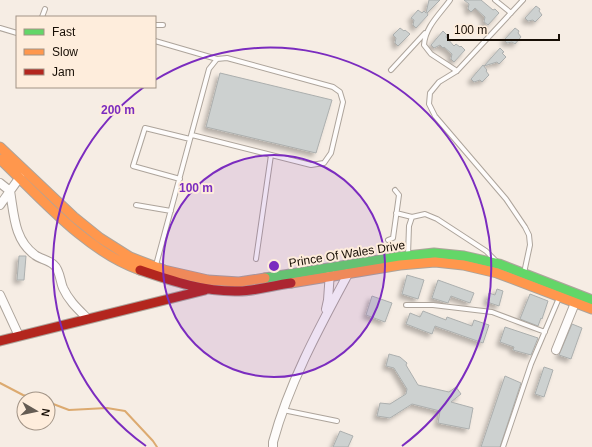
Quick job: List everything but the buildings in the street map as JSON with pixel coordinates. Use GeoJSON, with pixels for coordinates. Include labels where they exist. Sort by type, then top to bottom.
{"type":"FeatureCollection","features":[{"type":"Feature","properties":{"kind":"street","name":"Prince Of Wales Drive"},"geometry":{"type":"LineString","coordinates":[[0,147],[74,217],[100,238],[154,271]]}},
{"type":"Feature","properties":{"kind":"street","name":"Prince Of Wales Drive"},"geometry":{"type":"LineString","coordinates":[[0,159],[68,224],[95,246],[126,265],[207,285],[240,291],[347,270],[408,256],[434,253],[464,256],[499,264],[522,278]]}},
{"type":"Feature","properties":{"kind":"street"},"geometry":{"type":"LineString","coordinates":[[0,205],[20,177]]}},
{"type":"Feature","properties":{"kind":"street"},"geometry":{"type":"LineString","coordinates":[[0,183],[10,191],[16,229],[25,245],[35,256],[54,265],[71,303],[88,319]]}},
{"type":"Feature","properties":{"kind":"street","name":"Prince Of Wales Drive"},"geometry":{"type":"LineString","coordinates":[[347,270],[435,262],[462,265],[522,278],[561,293],[592,300]]}},
{"type":"Feature","properties":{"kind":"street"},"geometry":{"type":"LineString","coordinates":[[272,445],[295,379],[347,270]]}},
{"type":"Feature","properties":{"kind":"street"},"geometry":{"type":"LineString","coordinates":[[323,319],[328,300],[330,273]]}},
{"type":"Feature","properties":{"kind":"street"},"geometry":{"type":"LineString","coordinates":[[0,340],[88,319],[207,285]]}},
{"type":"Feature","properties":{"kind":"street","name":"Prince Of Wales Drive"},"geometry":{"type":"LineString","coordinates":[[561,293],[575,303],[592,309]]}},
{"type":"Feature","properties":{"kind":"street"},"geometry":{"type":"LineString","coordinates":[[0,295],[19,336]]}},
{"type":"Feature","properties":{"kind":"street"},"geometry":{"type":"LineString","coordinates":[[556,350],[575,303]]}},
{"type":"Feature","properties":{"kind":"lane"},"geometry":{"type":"LineString","coordinates":[[450,0],[424,36],[424,45],[431,54],[457,71]]}},
{"type":"Feature","properties":{"kind":"lane"},"geometry":{"type":"LineString","coordinates":[[495,0],[511,13]]}},
{"type":"Feature","properties":{"kind":"lane"},"geometry":{"type":"LineString","coordinates":[[522,278],[530,245],[529,235],[525,227],[506,198],[435,116],[429,104],[430,93],[439,82],[457,71],[523,0]]}},
{"type":"Feature","properties":{"kind":"lane"},"geometry":{"type":"LineString","coordinates":[[42,16],[45,9]]}},
{"type":"Feature","properties":{"kind":"lane"},"geometry":{"type":"LineString","coordinates":[[156,25],[163,25]]}},
{"type":"Feature","properties":{"kind":"lane"},"geometry":{"type":"LineString","coordinates":[[0,28],[16,34]]}},
{"type":"Feature","properties":{"kind":"lane"},"geometry":{"type":"LineString","coordinates":[[391,70],[428,30]]}},
{"type":"Feature","properties":{"kind":"lane"},"geometry":{"type":"LineString","coordinates":[[156,41],[217,59],[227,58],[333,87],[340,92],[343,102],[331,153],[324,163],[310,165],[272,155],[145,128],[133,166],[180,179]]}},
{"type":"Feature","properties":{"kind":"lane"},"geometry":{"type":"LineString","coordinates":[[154,271],[210,69],[217,59]]}},
{"type":"Feature","properties":{"kind":"lane"},"geometry":{"type":"LineString","coordinates":[[256,259],[272,155]]}},
{"type":"Feature","properties":{"kind":"lane"},"geometry":{"type":"LineString","coordinates":[[388,240],[393,238],[399,195],[395,190]]}},
{"type":"Feature","properties":{"kind":"lane"},"geometry":{"type":"LineString","coordinates":[[136,205],[171,211]]}},
{"type":"Feature","properties":{"kind":"lane"},"geometry":{"type":"LineString","coordinates":[[396,213],[412,217],[425,214],[486,251],[499,264]]}},
{"type":"Feature","properties":{"kind":"lane"},"geometry":{"type":"LineString","coordinates":[[408,256],[409,226],[412,217]]}},
{"type":"Feature","properties":{"kind":"lane"},"geometry":{"type":"LineString","coordinates":[[503,447],[531,364],[561,293]]}},
{"type":"Feature","properties":{"kind":"lane"},"geometry":{"type":"LineString","coordinates":[[406,304],[433,305],[492,312],[545,332]]}},
{"type":"Feature","properties":{"kind":"lane"},"geometry":{"type":"LineString","coordinates":[[283,410],[337,421]]}},
{"type":"Feature","properties":{"kind":"waterway"},"geometry":{"type":"LineString","coordinates":[[0,383],[16,391]]}},
{"type":"Feature","properties":{"kind":"waterway"},"geometry":{"type":"LineString","coordinates":[[56,405],[69,410],[107,408],[125,411],[157,447]]}},
{"type":"Feature","properties":{"kind":"traffic: fast"},"geometry":{"type":"LineString","coordinates":[[265,278],[398,257],[434,253],[464,256],[499,264],[592,300]]}},
{"type":"Feature","properties":{"kind":"traffic: slow"},"geometry":{"type":"LineString","coordinates":[[0,147],[74,217],[100,238],[130,257],[164,270],[208,280],[239,282],[265,278]]}},
{"type":"Feature","properties":{"kind":"traffic: slow"},"geometry":{"type":"LineString","coordinates":[[0,159],[65,222],[83,237],[101,250],[140,270]]}},
{"type":"Feature","properties":{"kind":"traffic: slow"},"geometry":{"type":"LineString","coordinates":[[291,283],[400,265],[435,262],[463,265],[497,273],[592,309]]}},
{"type":"Feature","properties":{"kind":"traffic: jam"},"geometry":{"type":"LineString","coordinates":[[140,270],[189,285],[214,290],[252,290],[291,283]]}},
{"type":"Feature","properties":{"kind":"traffic: jam"},"geometry":{"type":"LineString","coordinates":[[0,341],[205,290]]}}]}
